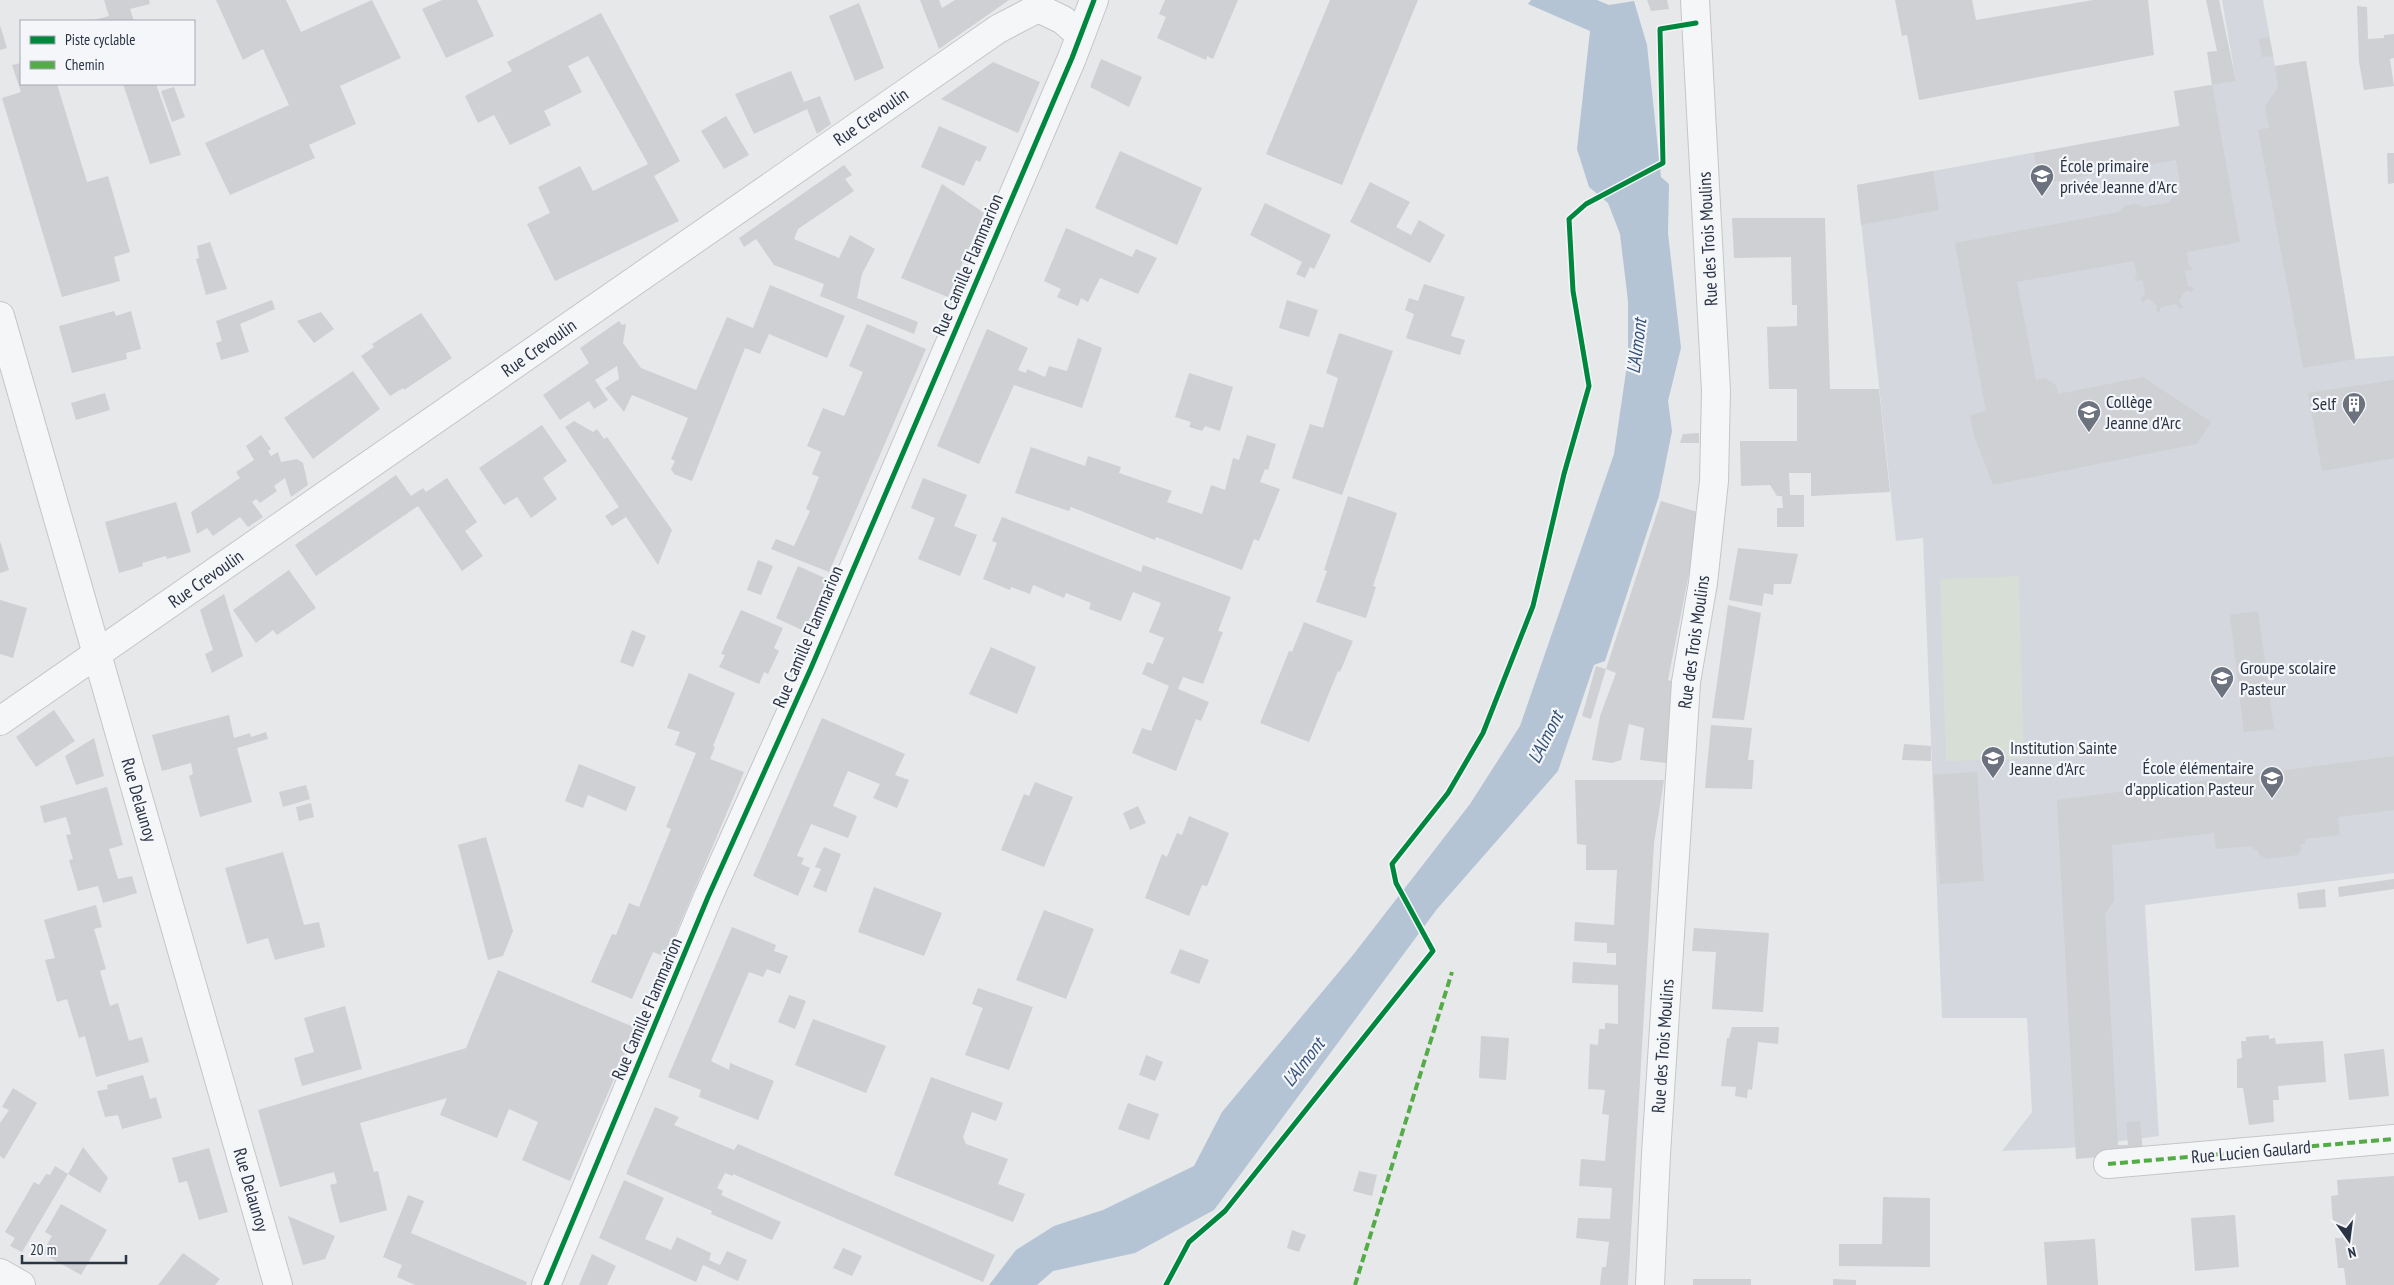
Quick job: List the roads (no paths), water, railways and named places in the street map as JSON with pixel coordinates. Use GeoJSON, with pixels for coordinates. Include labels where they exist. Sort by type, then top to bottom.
{"type":"FeatureCollection","features":[{"type":"Feature","properties":{"kind":"street","name":"Rue Camille Flammarion"},"geometry":{"type":"LineString","coordinates":[[546,1285],[708,897],[811,668],[1094,0]]}},
{"type":"Feature","properties":{"kind":"street","name":"Rue des Trois Moulins"},"geometry":{"type":"LineString","coordinates":[[1650,1285],[1656,1154],[1686,682],[1703,583],[1714,481],[1716,391],[1696,0]]}},
{"type":"Feature","properties":{"kind":"street","name":"Rue Crevoulin"},"geometry":{"type":"LineString","coordinates":[[0,721],[998,29],[1038,8],[1063,20],[1080,35]]}},
{"type":"Feature","properties":{"kind":"street","name":"Rue Delaunoy"},"geometry":{"type":"LineString","coordinates":[[0,316],[278,1285]]}},
{"type":"Feature","properties":{"kind":"street","name":"Rue Lucien Gaulard"},"geometry":{"type":"LineString","coordinates":[[2108,1164],[2394,1138]]}},
{"type":"Feature","properties":{"kind":"street"},"geometry":{"type":"LineString","coordinates":[[0,1273],[21,1285]]}},
{"type":"Feature","properties":{"kind":"water","name":"L'Almont"},"geometry":{"type":"Polygon","coordinates":[[[1531,0],[1597,0],[1609,5],[1634,1],[1647,45],[1661,177],[1669,184],[1668,233],[1681,348],[1668,401],[1672,431],[1659,496],[1605,661],[1594,665],[1558,771],[1437,909],[1214,1210],[1135,1253],[1053,1271],[1037,1285],[989,1285],[1016,1250],[1054,1226],[1103,1210],[1194,1166],[1222,1112],[1353,955],[1470,804],[1520,726],[1614,454],[1628,358],[1628,301],[1620,234],[1608,203],[1589,187],[1577,149],[1590,31],[1528,4],[1531,0]]]}},
{"type":"Feature","properties":{"kind":"place","name":"École primaire privée Jeanne d'Arc"},"geometry":{"type":"Point","coordinates":[2042,197]}},
{"type":"Feature","properties":{"kind":"place","name":"Self"},"geometry":{"type":"Point","coordinates":[2354,425]}},
{"type":"Feature","properties":{"kind":"place","name":"Collège Jeanne d'Arc"},"geometry":{"type":"Point","coordinates":[2089,433]}},
{"type":"Feature","properties":{"kind":"place","name":"Groupe scolaire Pasteur"},"geometry":{"type":"Point","coordinates":[2222,699]}},
{"type":"Feature","properties":{"kind":"place","name":"Institution Sainte Jeanne d'Arc"},"geometry":{"type":"Point","coordinates":[1993,779]}},
{"type":"Feature","properties":{"kind":"place","name":"École élémentaire d'application Pasteur"},"geometry":{"type":"Point","coordinates":[2272,799]}}]}
